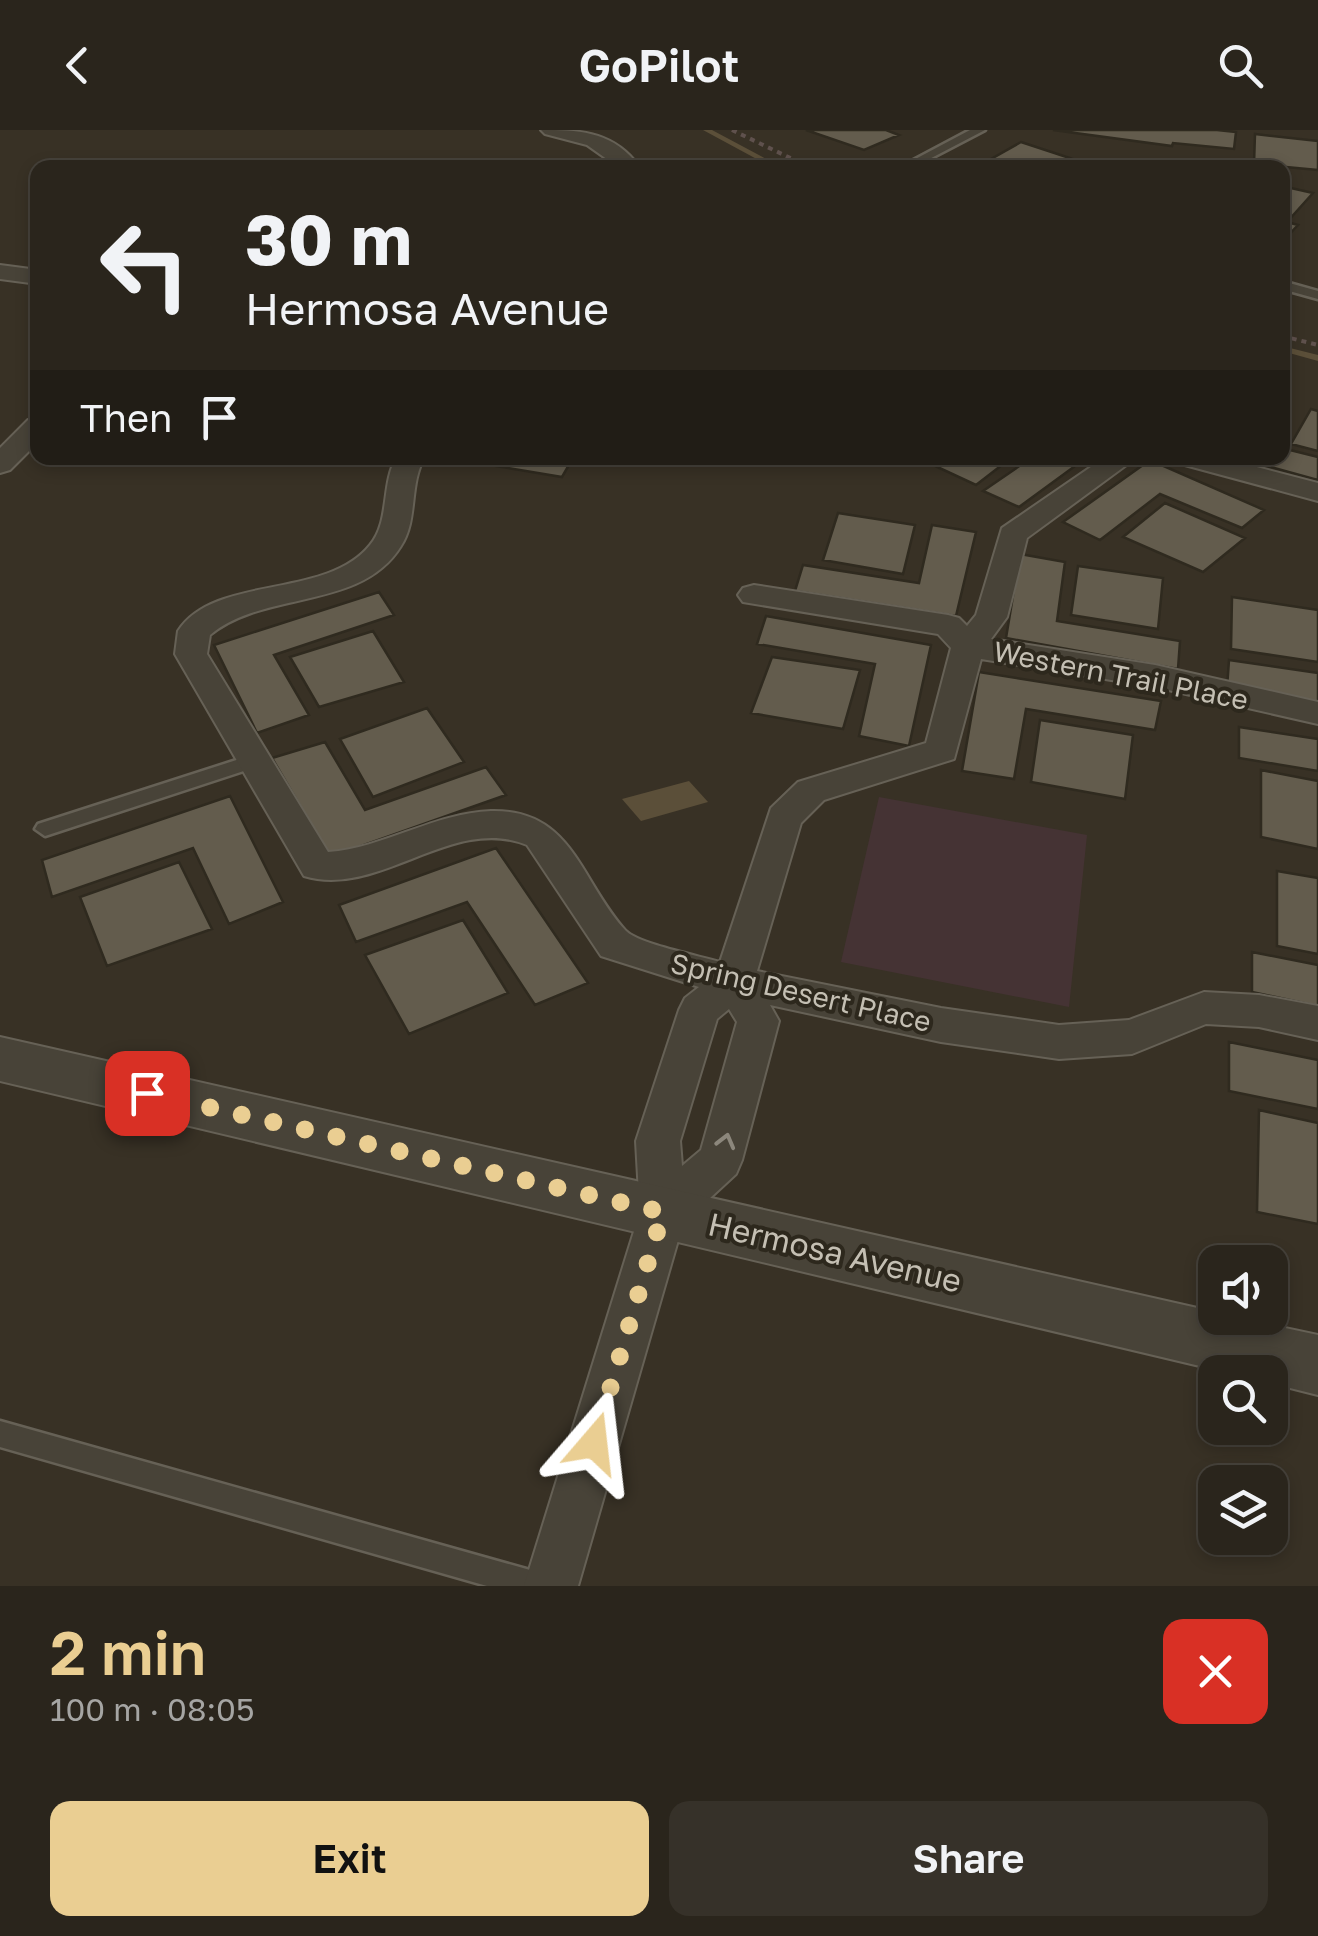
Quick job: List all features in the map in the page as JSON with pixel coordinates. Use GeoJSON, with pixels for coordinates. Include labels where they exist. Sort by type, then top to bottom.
{"type":"FeatureCollection","features":[{"type":"Feature","properties":{"kind":"street"},"geometry":{"type":"LineString","coordinates":[[552,130],[594,140],[623,160]]}},
{"type":"Feature","properties":{"kind":"street"},"geometry":{"type":"LineString","coordinates":[[0,272],[30,276]]}},
{"type":"Feature","properties":{"kind":"street"},"geometry":{"type":"LineString","coordinates":[[0,464],[30,434]]}},
{"type":"Feature","properties":{"kind":"street","name":"Spring Desert Place"},"geometry":{"type":"LineString","coordinates":[[404,465],[392,536],[386,548],[361,570],[216,614],[194,631],[191,654],[317,866],[344,868],[486,823],[522,824],[540,836],[615,946],[734,982],[941,1025],[1058,1042],[1132,1037],[1204,1008],[1258,1011],[1318,1023]]}},
{"type":"Feature","properties":{"kind":"street"},"geometry":{"type":"LineString","coordinates":[[551,1586],[663,1212],[658,1141],[700,1010],[734,982],[784,817],[812,791],[942,751],[968,646],[991,617],[1013,534],[1112,465]]}},
{"type":"Feature","properties":{"kind":"street"},"geometry":{"type":"LineString","coordinates":[[1217,465],[1318,492]]}},
{"type":"Feature","properties":{"kind":"street","name":"Western Trail Place"},"geometry":{"type":"LineString","coordinates":[[754,595],[948,625],[968,646],[1155,676],[1318,712]]}},
{"type":"Feature","properties":{"kind":"street"},"geometry":{"type":"LineString","coordinates":[[663,1212],[720,1160],[758,1021],[734,982]]}},
{"type":"Feature","properties":{"kind":"street","name":"Hermosa Avenue"},"geometry":{"type":"LineString","coordinates":[[0,1059],[1318,1366]]}},
{"type":"Feature","properties":{"kind":"lane"},"geometry":{"type":"LineString","coordinates":[[920,160],[978,130]]}},
{"type":"Feature","properties":{"kind":"lane"},"geometry":{"type":"LineString","coordinates":[[1290,287],[1318,295]]}},
{"type":"Feature","properties":{"kind":"lane"},"geometry":{"type":"LineString","coordinates":[[45,828],[252,760]]}},
{"type":"Feature","properties":{"kind":"lane"},"geometry":{"type":"LineString","coordinates":[[0,1434],[536,1586]]}},
{"type":"Feature","properties":{"kind":"path"},"geometry":{"type":"LineString","coordinates":[[732,130],[794,160]]}},
{"type":"Feature","properties":{"kind":"path"},"geometry":{"type":"LineString","coordinates":[[1290,338],[1318,345]]}},
{"type":"Feature","properties":{"kind":"shaded area"},"geometry":{"type":"Polygon","coordinates":[[[689,781],[708,802],[641,821],[622,799],[689,781]]]}},
{"type":"Feature","properties":{"kind":"shaded area"},"geometry":{"type":"Polygon","coordinates":[[[879,797],[1087,835],[1069,1007],[841,962],[879,797]]]}},
{"type":"Feature","properties":{"kind":"building"},"geometry":{"type":"Polygon","coordinates":[[[806,130],[886,130],[899,135],[864,150],[806,130]]]}},
{"type":"Feature","properties":{"kind":"building"},"geometry":{"type":"Polygon","coordinates":[[[1053,130],[1236,132],[1234,149],[1173,143],[1172,146],[1053,130]]]}},
{"type":"Feature","properties":{"kind":"building"},"geometry":{"type":"Polygon","coordinates":[[[1255,134],[1318,141],[1318,170],[1290,167],[1290,160],[1254,160],[1255,134]]]}},
{"type":"Feature","properties":{"kind":"building"},"geometry":{"type":"Polygon","coordinates":[[[1021,142],[1076,160],[989,160],[1021,142]]]}},
{"type":"Feature","properties":{"kind":"building"},"geometry":{"type":"Polygon","coordinates":[[[1290,188],[1313,193],[1290,219],[1290,188]]]}},
{"type":"Feature","properties":{"kind":"building"},"geometry":{"type":"Polygon","coordinates":[[[1311,409],[1318,411],[1318,451],[1291,444],[1311,409]]]}},
{"type":"Feature","properties":{"kind":"building"},"geometry":{"type":"Polygon","coordinates":[[[1290,450],[1318,457],[1318,480],[1263,465],[1290,465],[1290,450]]]}},
{"type":"Feature","properties":{"kind":"building"},"geometry":{"type":"Polygon","coordinates":[[[490,465],[569,465],[562,477],[490,465]]]}},
{"type":"Feature","properties":{"kind":"building"},"geometry":{"type":"Polygon","coordinates":[[[933,465],[1002,465],[976,485],[933,465]]]}},
{"type":"Feature","properties":{"kind":"building"},"geometry":{"type":"Polygon","coordinates":[[[1021,465],[1076,465],[1019,507],[983,491],[1021,465]]]}},
{"type":"Feature","properties":{"kind":"building"},"geometry":{"type":"Polygon","coordinates":[[[1143,465],[1161,465],[1264,510],[1242,528],[1160,494],[1100,540],[1063,522],[1143,465]]]}},
{"type":"Feature","properties":{"kind":"building"},"geometry":{"type":"Polygon","coordinates":[[[1165,503],[1245,538],[1203,572],[1123,537],[1165,503]]]}},
{"type":"Feature","properties":{"kind":"building"},"geometry":{"type":"Polygon","coordinates":[[[838,513],[915,525],[903,574],[823,560],[838,513]]]}},
{"type":"Feature","properties":{"kind":"building"},"geometry":{"type":"Polygon","coordinates":[[[932,525],[976,532],[956,616],[795,591],[803,565],[919,583],[932,525]]]}},
{"type":"Feature","properties":{"kind":"building"},"geometry":{"type":"Polygon","coordinates":[[[1020,554],[1065,562],[1057,621],[1180,641],[1178,669],[1006,638],[1020,554]]]}},
{"type":"Feature","properties":{"kind":"building"},"geometry":{"type":"Polygon","coordinates":[[[1078,566],[1163,578],[1158,629],[1071,615],[1078,566]]]}},
{"type":"Feature","properties":{"kind":"building"},"geometry":{"type":"Polygon","coordinates":[[[379,592],[394,615],[274,655],[309,715],[257,733],[214,645],[379,592]]]}},
{"type":"Feature","properties":{"kind":"building"},"geometry":{"type":"Polygon","coordinates":[[[1232,597],[1318,610],[1318,662],[1231,649],[1232,597]]]}},
{"type":"Feature","properties":{"kind":"building"},"geometry":{"type":"Polygon","coordinates":[[[766,616],[931,645],[909,746],[859,736],[875,664],[757,644],[766,616]]]}},
{"type":"Feature","properties":{"kind":"building"},"geometry":{"type":"Polygon","coordinates":[[[373,631],[404,682],[319,707],[290,657],[373,631]]]}},
{"type":"Feature","properties":{"kind":"building"},"geometry":{"type":"Polygon","coordinates":[[[772,657],[860,670],[843,729],[751,713],[772,657]]]}},
{"type":"Feature","properties":{"kind":"building"},"geometry":{"type":"Polygon","coordinates":[[[1229,660],[1318,673],[1318,703],[1227,688],[1229,660]]]}},
{"type":"Feature","properties":{"kind":"building"},"geometry":{"type":"Polygon","coordinates":[[[979,672],[1161,701],[1155,730],[1026,709],[1014,779],[962,771],[979,672]]]}},
{"type":"Feature","properties":{"kind":"building"},"geometry":{"type":"Polygon","coordinates":[[[427,708],[464,762],[373,797],[340,739],[427,708]]]}},
{"type":"Feature","properties":{"kind":"building"},"geometry":{"type":"Polygon","coordinates":[[[1040,720],[1133,735],[1125,799],[1031,782],[1040,720]]]}},
{"type":"Feature","properties":{"kind":"building"},"geometry":{"type":"Polygon","coordinates":[[[1239,727],[1318,739],[1318,771],[1239,758],[1239,727]]]}},
{"type":"Feature","properties":{"kind":"building"},"geometry":{"type":"Polygon","coordinates":[[[325,742],[365,810],[486,767],[506,795],[330,857],[272,758],[325,742]]]}},
{"type":"Feature","properties":{"kind":"building"},"geometry":{"type":"Polygon","coordinates":[[[1261,770],[1318,781],[1318,849],[1261,837],[1261,770]]]}},
{"type":"Feature","properties":{"kind":"building"},"geometry":{"type":"Polygon","coordinates":[[[230,796],[283,902],[229,924],[193,848],[52,897],[42,860],[230,796]]]}},
{"type":"Feature","properties":{"kind":"building"},"geometry":{"type":"Polygon","coordinates":[[[496,848],[588,983],[535,1005],[467,902],[356,942],[339,905],[496,848]]]}},
{"type":"Feature","properties":{"kind":"building"},"geometry":{"type":"Polygon","coordinates":[[[179,862],[212,929],[107,966],[80,897],[179,862]]]}},
{"type":"Feature","properties":{"kind":"building"},"geometry":{"type":"Polygon","coordinates":[[[1277,871],[1318,878],[1318,954],[1277,946],[1277,871]]]}},
{"type":"Feature","properties":{"kind":"building"},"geometry":{"type":"Polygon","coordinates":[[[463,920],[508,993],[409,1034],[365,955],[463,920]]]}},
{"type":"Feature","properties":{"kind":"building"},"geometry":{"type":"Polygon","coordinates":[[[1252,952],[1318,965],[1318,1006],[1252,992],[1252,952]]]}},
{"type":"Feature","properties":{"kind":"building"},"geometry":{"type":"Polygon","coordinates":[[[1229,1042],[1318,1060],[1318,1109],[1229,1091],[1229,1042]]]}},
{"type":"Feature","properties":{"kind":"building"},"geometry":{"type":"Polygon","coordinates":[[[1259,1110],[1318,1123],[1318,1224],[1257,1212],[1259,1110]]]}},
{"type":"Feature","properties":{"kind":"waterway"},"geometry":{"type":"LineString","coordinates":[[707,130],[765,160]]}},
{"type":"Feature","properties":{"kind":"waterway"},"geometry":{"type":"LineString","coordinates":[[1290,350],[1318,358]]}},
{"type":"Feature","properties":{"kind":"route"},"geometry":{"type":"LineString","coordinates":[[147,1093],[663,1212],[594,1443]]}}]}
